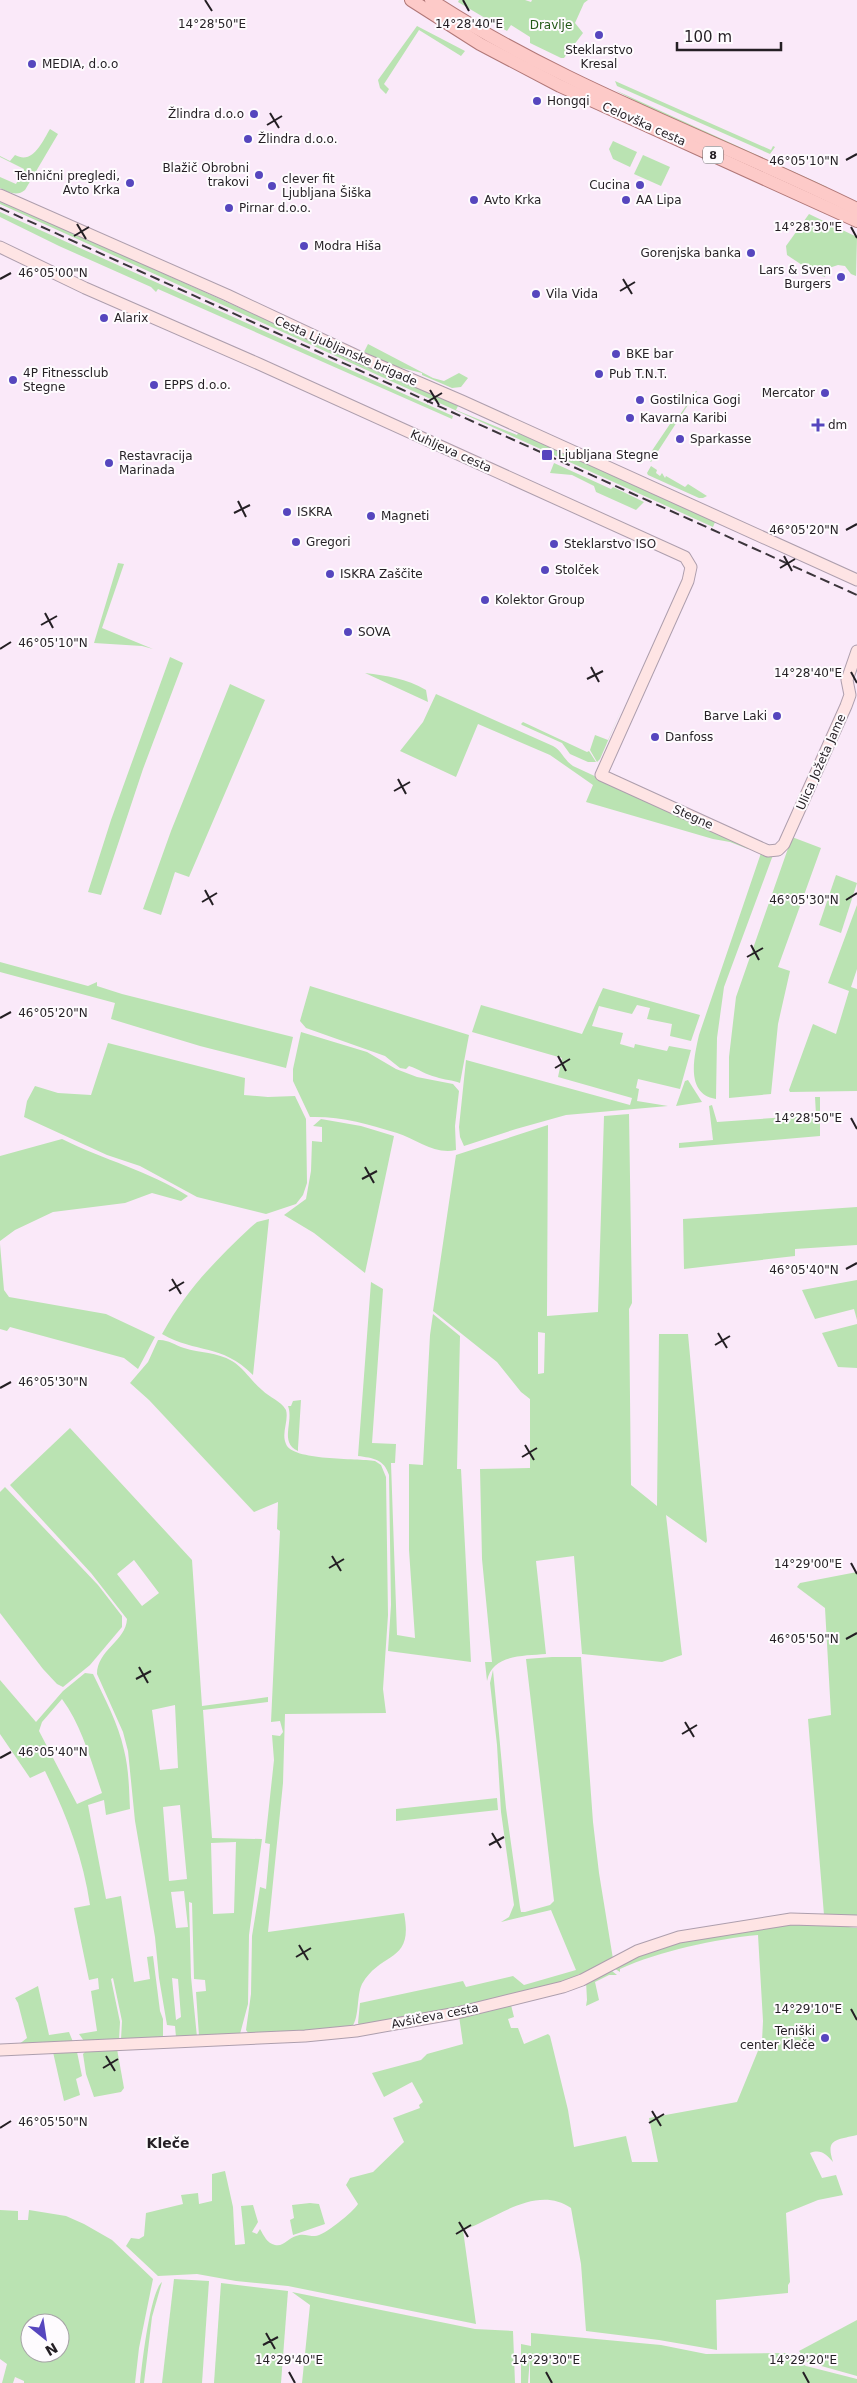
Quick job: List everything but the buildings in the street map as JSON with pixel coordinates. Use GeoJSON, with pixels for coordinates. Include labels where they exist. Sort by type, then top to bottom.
{"type":"FeatureCollection","features":[{"type":"Feature","properties":{"kind":"main road","name":"Celovška cesta"},"geometry":{"type":"LineString","coordinates":[[422,2],[543,65],[857,209]]}},
{"type":"Feature","properties":{"kind":"main road","name":"Celovška cesta"},"geometry":{"type":"LineString","coordinates":[[422,2],[480,44],[545,79],[857,221]]}},
{"type":"Feature","properties":{"kind":"street","name":"Cesta Ljubljanske brigade"},"geometry":{"type":"LineString","coordinates":[[0,195],[227,295],[355,356],[462,401],[857,580]]}},
{"type":"Feature","properties":{"kind":"street","name":"Kuhljeva cesta"},"geometry":{"type":"LineString","coordinates":[[0,247],[85,288],[256,362],[685,557],[691,566],[688,581],[601,775]]}},
{"type":"Feature","properties":{"kind":"street","name":"Ulica Jožeta Jame"},"geometry":{"type":"LineString","coordinates":[[784,844],[846,706],[850,694],[846,680],[857,651]]}},
{"type":"Feature","properties":{"kind":"street","name":"Stegne"},"geometry":{"type":"LineString","coordinates":[[601,775],[768,851],[775,851],[784,844]]}},
{"type":"Feature","properties":{"kind":"street","name":"Avšičeva cesta"},"geometry":{"type":"LineString","coordinates":[[0,2050],[305,2036],[356,2031],[456,2013],[562,1987],[582,1980],[637,1951],[679,1937],[791,1919],[857,1921]]}},
{"type":"Feature","properties":{"kind":"green space","name":"Dravlje"},"geometry":{"type":"Polygon","coordinates":[[[459,0],[525,0],[531,2],[532,0],[588,0],[584,3],[575,23],[583,33],[564,58],[561,58],[530,43],[530,37],[511,25],[507,31],[458,2],[459,0]]]}},
{"type":"Feature","properties":{"kind":"green space"},"geometry":{"type":"Polygon","coordinates":[[[417,26],[465,51],[461,56],[419,30],[384,84],[389,89],[386,94],[380,88],[378,80],[417,26]]]}},
{"type":"Feature","properties":{"kind":"green space"},"geometry":{"type":"Polygon","coordinates":[[[615,81],[771,150],[773,146],[775,147],[770,154],[617,86],[615,81]]]}},
{"type":"Feature","properties":{"kind":"green space"},"geometry":{"type":"Polygon","coordinates":[[[615,90],[827,187],[819,187],[663,116],[615,90]]]}},
{"type":"Feature","properties":{"kind":"green space"},"geometry":{"type":"Polygon","coordinates":[[[50,129],[58,134],[25,190],[16,193],[0,188],[0,177],[16,184],[24,169],[0,156],[10,161],[15,155],[27,157],[32,155],[50,129]]]}},
{"type":"Feature","properties":{"kind":"green space"},"geometry":{"type":"Polygon","coordinates":[[[613,141],[637,152],[630,167],[613,159],[609,149],[613,141]]]}},
{"type":"Feature","properties":{"kind":"green space"},"geometry":{"type":"Polygon","coordinates":[[[643,155],[670,167],[661,186],[634,174],[643,155]]]}},
{"type":"Feature","properties":{"kind":"green space"},"geometry":{"type":"Polygon","coordinates":[[[0,200],[458,406],[456,410],[517,435],[518,433],[715,522],[713,527],[0,204],[0,200]]]}},
{"type":"Feature","properties":{"kind":"green space"},"geometry":{"type":"Polygon","coordinates":[[[0,212],[453,416],[452,419],[158,289],[156,292],[151,287],[0,217],[0,212]]]}},
{"type":"Feature","properties":{"kind":"green space"},"geometry":{"type":"Polygon","coordinates":[[[809,214],[857,237],[856,276],[851,274],[845,266],[838,265],[826,269],[825,277],[814,273],[787,255],[786,246],[809,214]]]}},
{"type":"Feature","properties":{"kind":"green space"},"geometry":{"type":"Polygon","coordinates":[[[368,344],[433,378],[444,381],[459,373],[468,378],[461,387],[452,388],[422,375],[422,373],[394,366],[364,352],[368,344]]]}},
{"type":"Feature","properties":{"kind":"green space"},"geometry":{"type":"Polygon","coordinates":[[[696,391],[651,462],[647,458],[672,421],[675,422],[696,391]]]}},
{"type":"Feature","properties":{"kind":"green space"},"geometry":{"type":"Polygon","coordinates":[[[554,463],[644,502],[636,510],[596,492],[594,486],[572,475],[550,473],[554,463]]]}},
{"type":"Feature","properties":{"kind":"green space"},"geometry":{"type":"Polygon","coordinates":[[[651,466],[657,470],[656,473],[660,476],[662,473],[665,478],[666,476],[685,487],[688,484],[707,496],[699,498],[648,475],[647,473],[651,466]]]}},
{"type":"Feature","properties":{"kind":"green space"},"geometry":{"type":"Polygon","coordinates":[[[118,563],[124,564],[102,628],[153,649],[142,646],[94,643],[118,563]]]}},
{"type":"Feature","properties":{"kind":"green space"},"geometry":{"type":"Polygon","coordinates":[[[170,657],[183,663],[143,769],[101,895],[88,892],[111,820],[170,657]]]}},
{"type":"Feature","properties":{"kind":"green space"},"geometry":{"type":"Polygon","coordinates":[[[365,673],[396,678],[419,686],[426,690],[428,702],[365,673]]]}},
{"type":"Feature","properties":{"kind":"green space"},"geometry":{"type":"Polygon","coordinates":[[[230,684],[265,700],[189,877],[175,872],[161,915],[143,909],[171,831],[230,684]]]}},
{"type":"Feature","properties":{"kind":"green space"},"geometry":{"type":"Polygon","coordinates":[[[436,694],[553,746],[573,766],[748,847],[748,849],[730,842],[713,839],[586,802],[593,785],[550,755],[478,724],[456,777],[400,751],[423,722],[436,694]]]}},
{"type":"Feature","properties":{"kind":"green space"},"geometry":{"type":"Polygon","coordinates":[[[624,704],[600,759],[597,762],[590,750],[595,735],[608,740],[624,704]]]}},
{"type":"Feature","properties":{"kind":"green space"},"geometry":{"type":"Polygon","coordinates":[[[523,722],[587,752],[589,751],[596,762],[588,762],[570,754],[562,743],[522,725],[523,722]]]}},
{"type":"Feature","properties":{"kind":"green space"},"geometry":{"type":"Polygon","coordinates":[[[792,837],[821,848],[778,967],[790,971],[778,1024],[771,1094],[729,1098],[729,1057],[736,997],[792,837]]]}},
{"type":"Feature","properties":{"kind":"green space"},"geometry":{"type":"Polygon","coordinates":[[[761,853],[773,855],[724,987],[717,1038],[716,1099],[706,1096],[696,1082],[694,1073],[695,1054],[699,1035],[761,853]]]}},
{"type":"Feature","properties":{"kind":"green space"},"geometry":{"type":"Polygon","coordinates":[[[836,875],[857,883],[841,933],[819,925],[836,875]]]}},
{"type":"Feature","properties":{"kind":"green space"},"geometry":{"type":"Polygon","coordinates":[[[857,905],[857,969],[851,987],[857,989],[857,1091],[790,1092],[789,1090],[813,1024],[836,1034],[849,991],[828,983],[857,905]]]}},
{"type":"Feature","properties":{"kind":"green space"},"geometry":{"type":"Polygon","coordinates":[[[0,962],[88,986],[97,982],[97,986],[122,994],[293,1037],[286,1068],[200,1046],[111,1019],[115,1003],[0,972],[0,962]]]}},
{"type":"Feature","properties":{"kind":"green space"},"geometry":{"type":"Polygon","coordinates":[[[310,986],[469,1035],[460,1083],[432,1076],[409,1066],[406,1069],[400,1068],[385,1056],[306,1028],[300,1021],[310,986]]]}},
{"type":"Feature","properties":{"kind":"green space"},"geometry":{"type":"Polygon","coordinates":[[[603,988],[700,1015],[691,1041],[670,1036],[672,1024],[647,1019],[650,1008],[637,1005],[632,1014],[599,1006],[592,1026],[623,1033],[620,1044],[634,1048],[635,1044],[667,1051],[669,1046],[691,1050],[680,1089],[638,1079],[636,1088],[639,1089],[637,1101],[668,1106],[566,1115],[464,1146],[460,1137],[459,1127],[466,1060],[630,1105],[632,1098],[558,1077],[562,1058],[472,1032],[481,1005],[582,1034],[603,988]]]}},
{"type":"Feature","properties":{"kind":"green space"},"geometry":{"type":"Polygon","coordinates":[[[301,1032],[367,1052],[396,1069],[417,1077],[453,1084],[459,1091],[455,1126],[456,1150],[448,1151],[433,1148],[397,1133],[354,1121],[310,1117],[293,1081],[293,1069],[301,1032]]]}},
{"type":"Feature","properties":{"kind":"green space"},"geometry":{"type":"Polygon","coordinates":[[[108,1043],[245,1078],[244,1095],[268,1097],[295,1096],[306,1119],[307,1183],[303,1195],[296,1204],[266,1214],[197,1197],[140,1166],[107,1155],[24,1117],[27,1101],[35,1086],[58,1093],[91,1095],[108,1043]]]}},
{"type":"Feature","properties":{"kind":"green space"},"geometry":{"type":"Polygon","coordinates":[[[688,1080],[702,1102],[676,1106],[685,1081],[688,1080]]]}},
{"type":"Feature","properties":{"kind":"green space"},"geometry":{"type":"Polygon","coordinates":[[[815,1097],[820,1097],[820,1136],[679,1148],[679,1143],[713,1140],[709,1106],[712,1105],[717,1122],[816,1115],[815,1097]]]}},
{"type":"Feature","properties":{"kind":"green space"},"geometry":{"type":"Polygon","coordinates":[[[629,1114],[632,1303],[629,1309],[631,1485],[657,1506],[659,1334],[688,1334],[707,1541],[706,1543],[666,1515],[682,1655],[662,1662],[582,1654],[574,1556],[536,1561],[546,1654],[519,1656],[502,1661],[490,1672],[487,1681],[485,1662],[492,1662],[482,1559],[480,1469],[530,1468],[530,1399],[521,1392],[497,1362],[433,1311],[456,1155],[548,1125],[547,1316],[598,1312],[604,1116],[629,1114]],[[538,1332],[538,1374],[544,1373],[545,1333],[538,1332]]]}},
{"type":"Feature","properties":{"kind":"green space"},"geometry":{"type":"Polygon","coordinates":[[[321,1119],[361,1126],[394,1136],[365,1273],[314,1233],[284,1215],[306,1199],[311,1171],[312,1141],[322,1142],[322,1127],[313,1126],[321,1119]]]}},
{"type":"Feature","properties":{"kind":"green space"},"geometry":{"type":"Polygon","coordinates":[[[62,1139],[158,1180],[188,1196],[181,1201],[152,1193],[125,1203],[53,1212],[15,1230],[0,1241],[0,1156],[62,1139]]]}},
{"type":"Feature","properties":{"kind":"green space"},"geometry":{"type":"Polygon","coordinates":[[[857,1207],[857,1245],[795,1249],[795,1256],[684,1269],[683,1219],[857,1207]]]}},
{"type":"Feature","properties":{"kind":"green space"},"geometry":{"type":"Polygon","coordinates":[[[269,1219],[253,1375],[241,1365],[219,1353],[186,1344],[162,1334],[181,1303],[213,1264],[257,1222],[269,1219]]]}},
{"type":"Feature","properties":{"kind":"green space"},"geometry":{"type":"Polygon","coordinates":[[[0,1244],[4,1290],[9,1297],[106,1314],[155,1337],[138,1369],[124,1358],[10,1327],[7,1331],[0,1329],[0,1244]]]}},
{"type":"Feature","properties":{"kind":"green space"},"geometry":{"type":"Polygon","coordinates":[[[857,1280],[857,1320],[854,1309],[815,1319],[802,1290],[857,1280]]]}},
{"type":"Feature","properties":{"kind":"green space"},"geometry":{"type":"Polygon","coordinates":[[[371,1282],[383,1289],[372,1443],[396,1444],[395,1463],[391,1463],[397,1635],[415,1638],[409,1550],[409,1464],[423,1465],[430,1335],[433,1314],[460,1336],[457,1469],[461,1469],[471,1662],[388,1651],[391,1605],[389,1475],[381,1462],[358,1456],[371,1282]]]}},
{"type":"Feature","properties":{"kind":"green space"},"geometry":{"type":"Polygon","coordinates":[[[857,1324],[857,1368],[838,1367],[822,1333],[857,1324]]]}},
{"type":"Feature","properties":{"kind":"green space"},"geometry":{"type":"Polygon","coordinates":[[[158,1340],[168,1341],[190,1350],[220,1356],[236,1364],[265,1393],[281,1404],[286,1410],[285,1440],[291,1449],[300,1453],[326,1458],[375,1461],[381,1465],[386,1477],[388,1615],[383,1689],[386,1713],[285,1714],[283,1783],[268,1932],[404,1913],[406,1929],[404,1941],[400,1949],[370,1973],[362,1984],[357,2015],[350,2028],[249,2034],[246,2030],[251,1994],[252,1936],[260,1887],[266,1889],[270,1844],[265,1843],[274,1760],[272,1735],[280,1736],[283,1732],[280,1721],[271,1722],[280,1531],[277,1529],[278,1502],[254,1512],[149,1400],[130,1383],[148,1362],[158,1340]]]}},
{"type":"Feature","properties":{"kind":"green space"},"geometry":{"type":"Polygon","coordinates":[[[301,1400],[298,1451],[289,1442],[288,1406],[291,1406],[293,1401],[301,1400]]]}},
{"type":"Feature","properties":{"kind":"green space"},"geometry":{"type":"Polygon","coordinates":[[[70,1428],[192,1560],[202,1706],[268,1697],[268,1702],[203,1710],[212,1838],[262,1839],[249,1935],[248,2004],[240,2034],[199,2036],[196,1992],[206,1991],[205,1980],[194,1979],[192,1903],[189,1902],[191,1977],[197,2037],[176,2037],[175,2026],[167,2025],[159,1978],[155,1937],[135,1821],[128,1751],[123,1732],[97,1674],[102,1658],[122,1634],[127,1619],[91,1573],[10,1485],[70,1428]],[[134,1560],[117,1574],[142,1606],[159,1593],[134,1560]],[[175,1705],[152,1710],[160,1770],[178,1768],[175,1705]],[[180,1805],[163,1807],[169,1881],[187,1879],[180,1805]],[[236,1842],[211,1843],[213,1914],[234,1913],[236,1842]],[[184,1891],[171,1892],[176,1928],[188,1927],[184,1891]],[[172,1978],[176,2020],[181,2017],[178,1979],[172,1978]]]}},
{"type":"Feature","properties":{"kind":"green space"},"geometry":{"type":"Polygon","coordinates":[[[5,1487],[98,1585],[122,1616],[122,1627],[90,1665],[63,1687],[57,1684],[43,1669],[0,1613],[0,1492],[5,1487]]]}},
{"type":"Feature","properties":{"kind":"green space"},"geometry":{"type":"Polygon","coordinates":[[[857,1572],[857,1918],[824,1915],[808,1719],[831,1715],[825,1608],[797,1587],[800,1583],[857,1572]]]}},
{"type":"Feature","properties":{"kind":"green space"},"geometry":{"type":"Polygon","coordinates":[[[581,1657],[593,1822],[613,1959],[583,1973],[521,1994],[360,2026],[358,2023],[360,2003],[463,1981],[466,1987],[513,1976],[524,1985],[576,1970],[551,1910],[501,1922],[509,1917],[514,1905],[501,1812],[497,1745],[490,1683],[493,1670],[506,1808],[520,1907],[521,1912],[525,1912],[550,1905],[554,1901],[526,1659],[581,1657]]]}},
{"type":"Feature","properties":{"kind":"green space"},"geometry":{"type":"Polygon","coordinates":[[[85,1673],[93,1674],[111,1711],[126,1757],[130,1809],[106,1815],[104,1800],[88,1805],[106,1899],[121,1896],[134,1982],[150,1979],[147,1957],[153,1956],[160,2011],[163,2019],[163,2036],[161,2038],[121,2040],[122,2021],[113,1978],[111,1979],[120,2022],[119,2040],[84,2041],[79,2034],[97,2031],[91,1991],[99,1989],[98,1978],[89,1980],[74,1908],[90,1905],[83,1870],[67,1820],[45,1771],[30,1778],[0,1734],[0,1680],[36,1722],[63,1691],[85,1673]],[[62,1699],[42,1722],[39,1731],[77,1804],[102,1793],[85,1744],[69,1709],[62,1699]]]}},
{"type":"Feature","properties":{"kind":"green space"},"geometry":{"type":"Polygon","coordinates":[[[497,1798],[498,1810],[396,1821],[396,1809],[497,1798]]]}},
{"type":"Feature","properties":{"kind":"green space"},"geometry":{"type":"Polygon","coordinates":[[[794,1921],[857,1928],[857,2135],[834,2141],[831,2148],[833,2162],[823,2153],[810,2153],[822,2178],[836,2175],[843,2195],[818,2200],[786,2213],[790,2282],[788,2293],[716,2300],[717,2350],[659,2340],[586,2331],[581,2264],[571,2208],[558,2202],[544,2200],[516,2206],[463,2230],[476,2324],[288,2286],[236,2281],[197,2274],[158,2276],[126,2246],[131,2238],[139,2239],[144,2236],[146,2213],[183,2204],[181,2195],[198,2193],[199,2204],[212,2201],[212,2174],[225,2171],[233,2207],[235,2245],[245,2244],[241,2206],[253,2205],[258,2222],[252,2232],[257,2234],[260,2229],[264,2237],[275,2245],[281,2245],[299,2235],[315,2236],[325,2232],[345,2218],[358,2204],[346,2185],[350,2178],[373,2172],[404,2142],[393,2118],[420,2108],[419,2105],[423,2102],[412,2082],[384,2097],[372,2073],[421,2060],[427,2054],[463,2044],[459,2016],[511,2005],[514,2017],[508,2019],[511,2028],[518,2028],[524,2044],[548,2034],[550,2036],[568,2110],[574,2147],[626,2136],[632,2162],[658,2162],[649,2118],[737,2102],[762,2041],[763,2021],[758,1935],[724,1939],[670,1951],[620,1969],[620,1972],[612,1967],[655,1947],[794,1921]]]}},
{"type":"Feature","properties":{"kind":"green space"},"geometry":{"type":"Polygon","coordinates":[[[612,1971],[617,1975],[609,1975],[595,1982],[599,2000],[586,2006],[586,1981],[612,1971]]]}},
{"type":"Feature","properties":{"kind":"green space"},"geometry":{"type":"Polygon","coordinates":[[[38,1986],[49,2035],[69,2032],[73,2042],[18,2045],[27,2038],[15,1998],[38,1986]]]}},
{"type":"Feature","properties":{"kind":"green space"},"geometry":{"type":"Polygon","coordinates":[[[117,2049],[124,2088],[121,2092],[94,2097],[86,2074],[83,2054],[87,2050],[117,2049]]]}},
{"type":"Feature","properties":{"kind":"green space"},"geometry":{"type":"Polygon","coordinates":[[[53,2052],[77,2052],[82,2076],[76,2079],[80,2095],[64,2101],[53,2052]]]}},
{"type":"Feature","properties":{"kind":"green space"},"geometry":{"type":"Polygon","coordinates":[[[319,2204],[325,2224],[293,2235],[290,2220],[294,2218],[292,2205],[319,2204]]]}},
{"type":"Feature","properties":{"kind":"green space"},"geometry":{"type":"Polygon","coordinates":[[[0,2210],[18,2211],[18,2220],[28,2220],[29,2210],[66,2216],[84,2224],[112,2240],[153,2279],[139,2348],[135,2383],[24,2383],[24,2381],[15,2377],[13,2383],[2,2383],[7,2364],[0,2359],[0,2210]]]}},
{"type":"Feature","properties":{"kind":"green space"},"geometry":{"type":"Polygon","coordinates":[[[174,2279],[209,2281],[202,2383],[162,2383],[174,2279]]]}},
{"type":"Feature","properties":{"kind":"green space"},"geometry":{"type":"Polygon","coordinates":[[[162,2282],[152,2317],[144,2383],[140,2383],[150,2313],[158,2288],[162,2282]]]}},
{"type":"Feature","properties":{"kind":"green space"},"geometry":{"type":"Polygon","coordinates":[[[221,2283],[288,2291],[281,2383],[214,2383],[221,2283]]]}},
{"type":"Feature","properties":{"kind":"green space"},"geometry":{"type":"Polygon","coordinates":[[[292,2292],[475,2329],[513,2331],[515,2383],[302,2383],[310,2305],[292,2292]]]}},
{"type":"Feature","properties":{"kind":"green space"},"geometry":{"type":"Polygon","coordinates":[[[857,2320],[857,2376],[807,2362],[799,2351],[857,2320]]]}},
{"type":"Feature","properties":{"kind":"green space"},"geometry":{"type":"Polygon","coordinates":[[[531,2333],[661,2345],[706,2354],[786,2353],[806,2366],[857,2379],[857,2383],[530,2383],[530,2357],[528,2383],[521,2383],[521,2344],[531,2346],[531,2333]]]}},
{"type":"Feature","properties":{"kind":"railway"},"geometry":{"type":"LineString","coordinates":[[0,208],[857,595]]}},
{"type":"Feature","properties":{"kind":"place","name":"Steklarstvo Kresal"},"geometry":{"type":"Point","coordinates":[599,35]}},
{"type":"Feature","properties":{"kind":"place","name":"MEDIA, d.o.o"},"geometry":{"type":"Point","coordinates":[32,64]}},
{"type":"Feature","properties":{"kind":"place","name":"Hongqi"},"geometry":{"type":"Point","coordinates":[537,101]}},
{"type":"Feature","properties":{"kind":"place","name":"Žlindra d.o.o"},"geometry":{"type":"Point","coordinates":[254,114]}},
{"type":"Feature","properties":{"kind":"place","name":"Žlindra d.o.o."},"geometry":{"type":"Point","coordinates":[248,139]}},
{"type":"Feature","properties":{"kind":"place","name":"Blažič Obrobni trakovi"},"geometry":{"type":"Point","coordinates":[259,175]}},
{"type":"Feature","properties":{"kind":"place","name":"Tehnični pregledi, Avto Krka"},"geometry":{"type":"Point","coordinates":[130,183]}},
{"type":"Feature","properties":{"kind":"place","name":"Cucina"},"geometry":{"type":"Point","coordinates":[640,185]}},
{"type":"Feature","properties":{"kind":"place","name":"clever fit Ljubljana Šiška"},"geometry":{"type":"Point","coordinates":[272,186]}},
{"type":"Feature","properties":{"kind":"place","name":"Avto Krka"},"geometry":{"type":"Point","coordinates":[474,200]}},
{"type":"Feature","properties":{"kind":"place","name":"AA Lipa"},"geometry":{"type":"Point","coordinates":[626,200]}},
{"type":"Feature","properties":{"kind":"place","name":"Pirnar d.o.o."},"geometry":{"type":"Point","coordinates":[229,208]}},
{"type":"Feature","properties":{"kind":"place","name":"Modra Hiša"},"geometry":{"type":"Point","coordinates":[304,246]}},
{"type":"Feature","properties":{"kind":"place","name":"Gorenjska banka"},"geometry":{"type":"Point","coordinates":[751,253]}},
{"type":"Feature","properties":{"kind":"place","name":"Lars & Sven Burgers"},"geometry":{"type":"Point","coordinates":[841,277]}},
{"type":"Feature","properties":{"kind":"place","name":"Vila Vida"},"geometry":{"type":"Point","coordinates":[536,294]}},
{"type":"Feature","properties":{"kind":"place","name":"Alarix"},"geometry":{"type":"Point","coordinates":[104,318]}},
{"type":"Feature","properties":{"kind":"place","name":"BKE bar"},"geometry":{"type":"Point","coordinates":[616,354]}},
{"type":"Feature","properties":{"kind":"place","name":"Pub T.N.T."},"geometry":{"type":"Point","coordinates":[599,374]}},
{"type":"Feature","properties":{"kind":"place","name":"4P Fitnessclub Stegne"},"geometry":{"type":"Point","coordinates":[13,380]}},
{"type":"Feature","properties":{"kind":"place","name":"EPPS d.o.o."},"geometry":{"type":"Point","coordinates":[154,385]}},
{"type":"Feature","properties":{"kind":"place","name":"Mercator"},"geometry":{"type":"Point","coordinates":[825,393]}},
{"type":"Feature","properties":{"kind":"place","name":"Gostilnica Gogi"},"geometry":{"type":"Point","coordinates":[640,400]}},
{"type":"Feature","properties":{"kind":"place","name":"Kavarna Karibi"},"geometry":{"type":"Point","coordinates":[630,418]}},
{"type":"Feature","properties":{"kind":"place","name":"dm"},"geometry":{"type":"Point","coordinates":[818,425]}},
{"type":"Feature","properties":{"kind":"place","name":"Sparkasse"},"geometry":{"type":"Point","coordinates":[680,439]}},
{"type":"Feature","properties":{"kind":"place","name":"Ljubljana Stegne"},"geometry":{"type":"Point","coordinates":[547,455]}},
{"type":"Feature","properties":{"kind":"place","name":"Restavracija Marinada"},"geometry":{"type":"Point","coordinates":[109,463]}},
{"type":"Feature","properties":{"kind":"place","name":"ISKRA"},"geometry":{"type":"Point","coordinates":[287,512]}},
{"type":"Feature","properties":{"kind":"place","name":"Magneti"},"geometry":{"type":"Point","coordinates":[371,516]}},
{"type":"Feature","properties":{"kind":"place","name":"Gregori"},"geometry":{"type":"Point","coordinates":[296,542]}},
{"type":"Feature","properties":{"kind":"place","name":"Steklarstvo ISO"},"geometry":{"type":"Point","coordinates":[554,544]}},
{"type":"Feature","properties":{"kind":"place","name":"Stolček"},"geometry":{"type":"Point","coordinates":[545,570]}},
{"type":"Feature","properties":{"kind":"place","name":"ISKRA Zaščite"},"geometry":{"type":"Point","coordinates":[330,574]}},
{"type":"Feature","properties":{"kind":"place","name":"Kolektor Group"},"geometry":{"type":"Point","coordinates":[485,600]}},
{"type":"Feature","properties":{"kind":"place","name":"SOVA"},"geometry":{"type":"Point","coordinates":[348,632]}},
{"type":"Feature","properties":{"kind":"place","name":"Barve Laki"},"geometry":{"type":"Point","coordinates":[777,716]}},
{"type":"Feature","properties":{"kind":"place","name":"Danfoss"},"geometry":{"type":"Point","coordinates":[655,737]}},
{"type":"Feature","properties":{"kind":"place","name":"Teniški center Kleče"},"geometry":{"type":"Point","coordinates":[825,2038]}},
{"type":"Feature","properties":{"kind":"district","name":"Kleče"},"geometry":{"type":"Point","coordinates":[168,2143]}}]}
